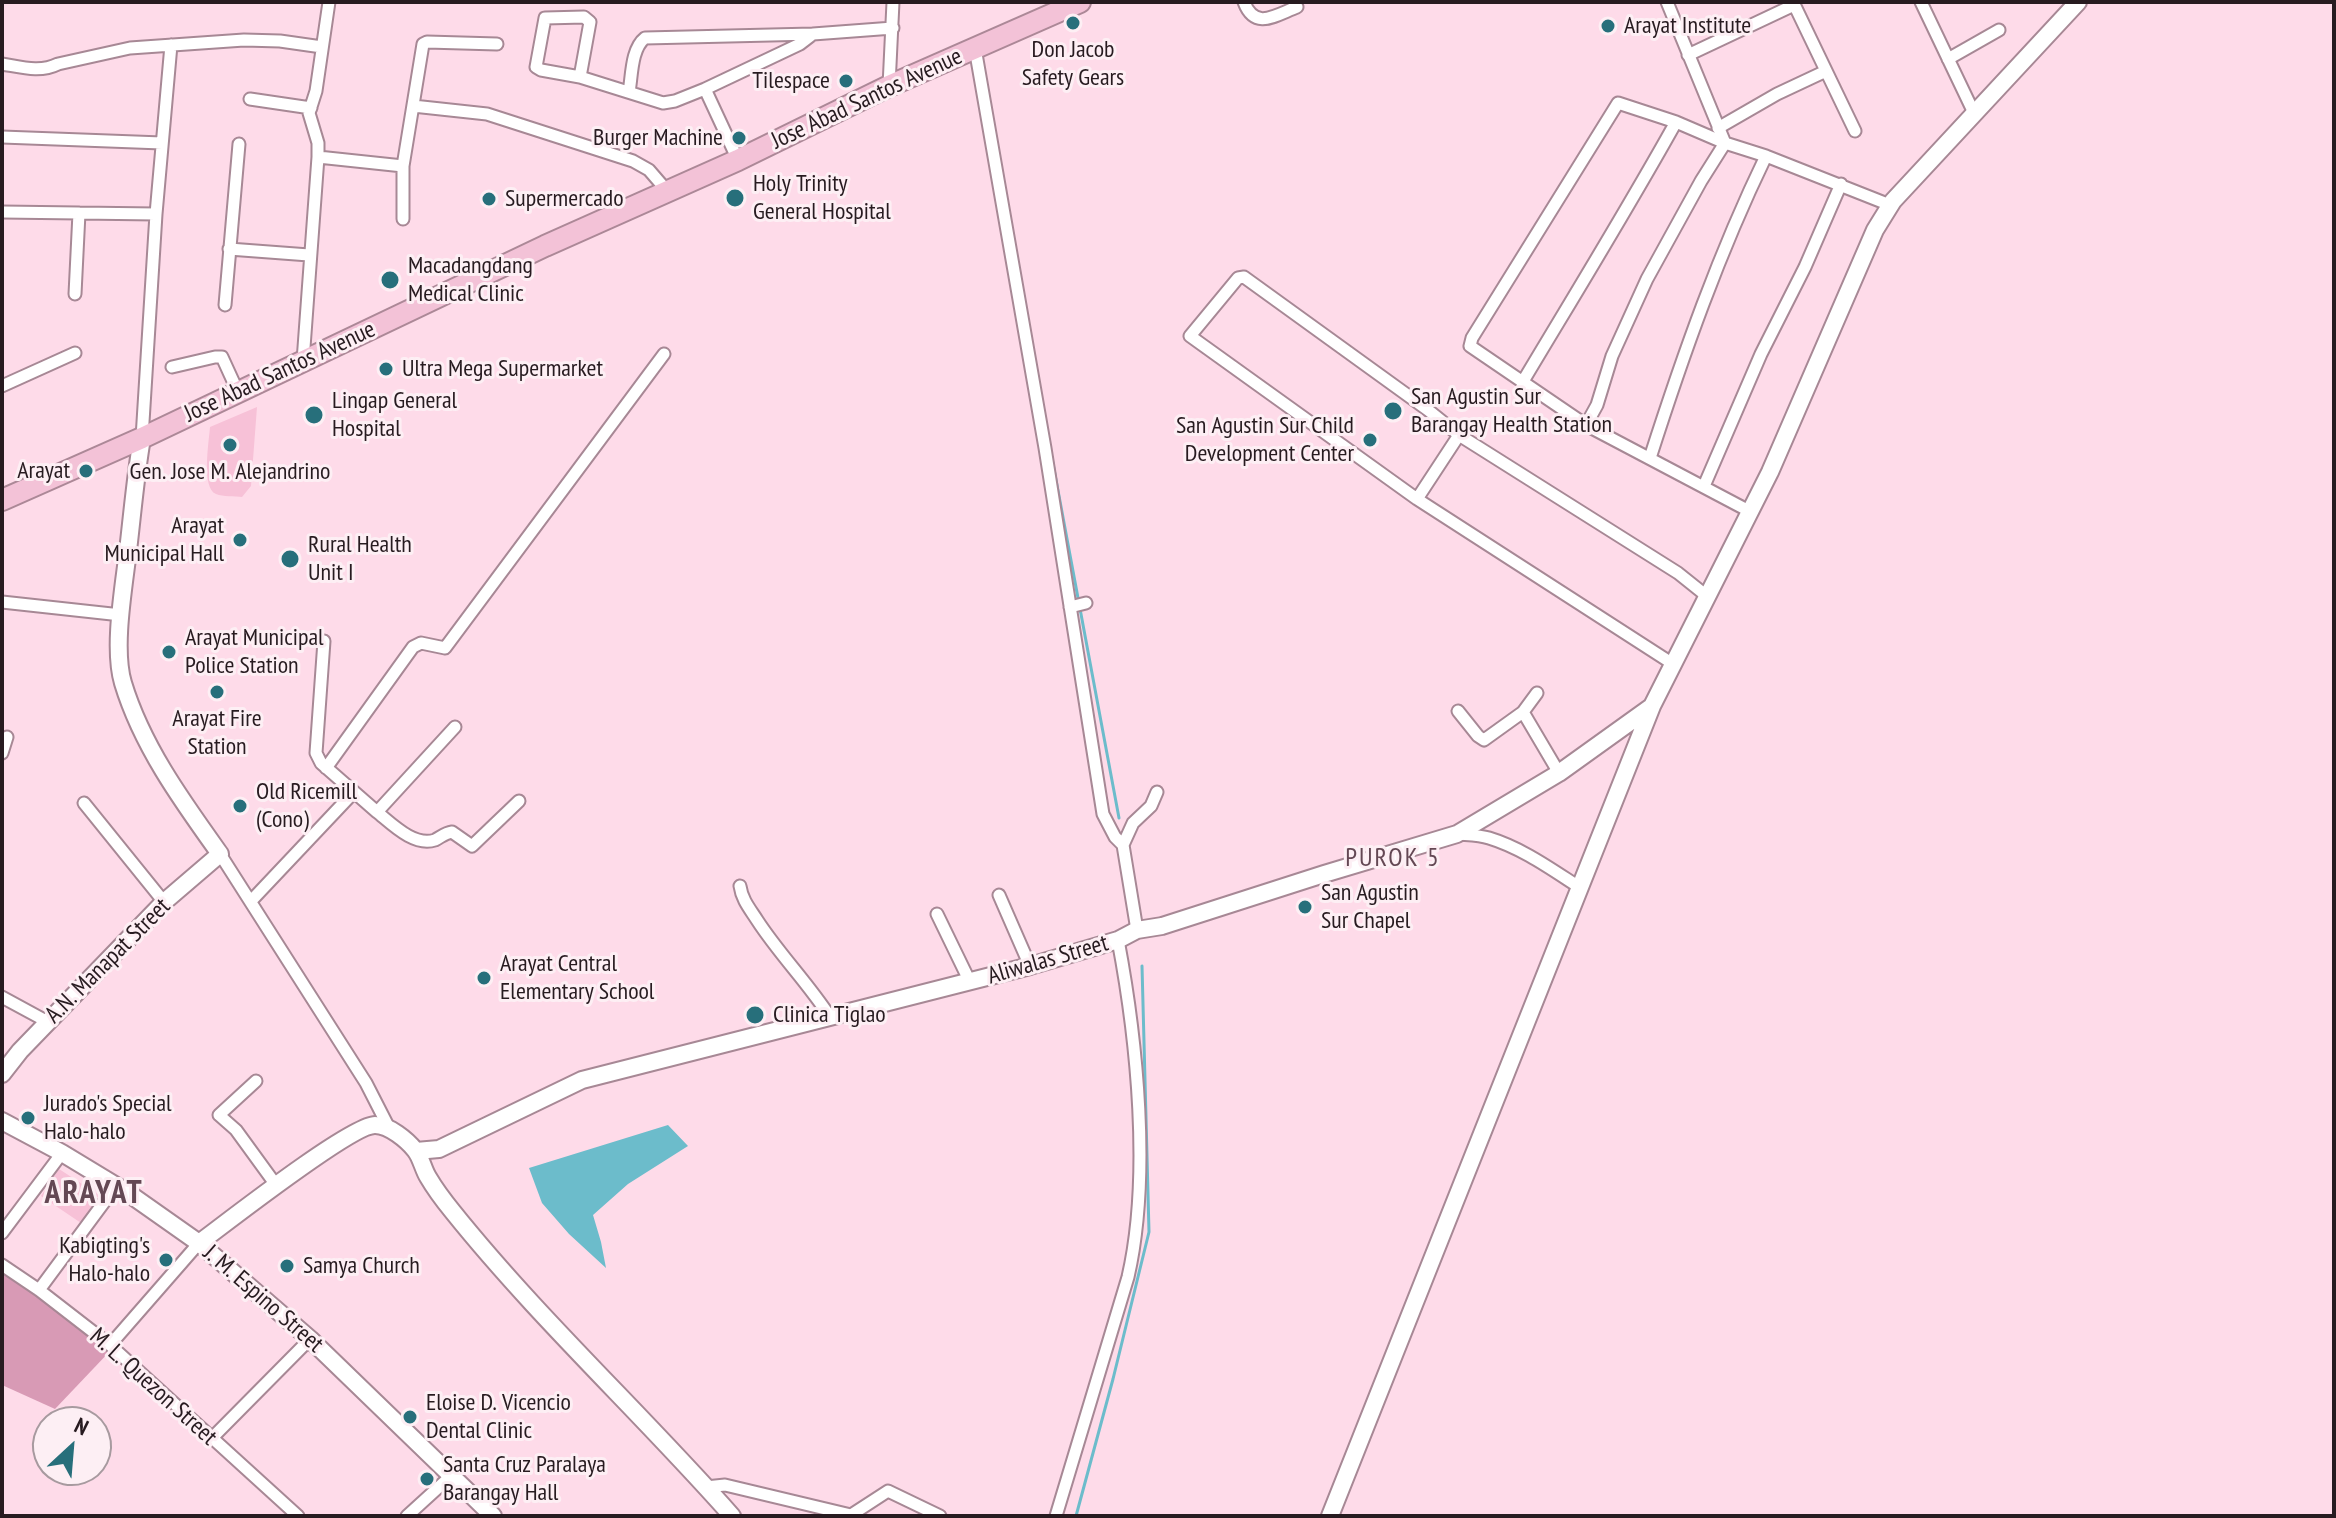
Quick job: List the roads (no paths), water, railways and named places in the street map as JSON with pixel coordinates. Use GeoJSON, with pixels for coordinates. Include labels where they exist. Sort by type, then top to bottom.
{"type":"FeatureCollection","features":[{"type":"Feature","properties":{"kind":"highway","name":"Jose Abad Santos Avenue"},"geometry":{"type":"LineString","coordinates":[[2,500],[142,438],[545,246],[738,160],[889,86],[1080,2]]}},
{"type":"Feature","properties":{"kind":"street"},"geometry":{"type":"LineString","coordinates":[[303,361],[318,157],[317,137],[310,118],[329,2]]}},
{"type":"Feature","properties":{"kind":"street"},"geometry":{"type":"LineString","coordinates":[[889,86],[893,2]]}},
{"type":"Feature","properties":{"kind":"street"},"geometry":{"type":"LineString","coordinates":[[1244,2],[1248,12],[1264,20],[1297,7]]}},
{"type":"Feature","properties":{"kind":"street"},"geometry":{"type":"LineString","coordinates":[[1667,2],[1725,143]]}},
{"type":"Feature","properties":{"kind":"street"},"geometry":{"type":"LineString","coordinates":[[1921,2],[1974,113]]}},
{"type":"Feature","properties":{"kind":"street"},"geometry":{"type":"LineString","coordinates":[[1330,1516],[1652,706],[1751,512],[1875,230],[1890,205],[2078,2]]}},
{"type":"Feature","properties":{"kind":"street"},"geometry":{"type":"LineString","coordinates":[[1688,55],[1794,4],[1855,131]]}},
{"type":"Feature","properties":{"kind":"street"},"geometry":{"type":"LineString","coordinates":[[580,77],[590,22],[584,17],[545,18],[537,70],[580,77],[663,103],[705,89],[800,44],[813,34]]}},
{"type":"Feature","properties":{"kind":"street"},"geometry":{"type":"LineString","coordinates":[[629,92],[638,43],[645,38],[813,34],[893,28]]}},
{"type":"Feature","properties":{"kind":"street"},"geometry":{"type":"LineString","coordinates":[[1948,59],[1999,30]]}},
{"type":"Feature","properties":{"kind":"street"},"geometry":{"type":"LineString","coordinates":[[2,64],[38,70],[130,48],[260,40],[322,47]]}},
{"type":"Feature","properties":{"kind":"street"},"geometry":{"type":"LineString","coordinates":[[403,219],[403,166],[423,44],[497,44]]}},
{"type":"Feature","properties":{"kind":"street"},"geometry":{"type":"LineString","coordinates":[[171,45],[156,214],[142,438],[121,615],[122,681],[153,754],[366,1083],[389,1128],[416,1151],[428,1178],[473,1236],[577,1353],[732,1516]]}},
{"type":"Feature","properties":{"kind":"street"},"geometry":{"type":"LineString","coordinates":[[975,48],[1071,607],[1103,814],[1123,845]]}},
{"type":"Feature","properties":{"kind":"street"},"geometry":{"type":"LineString","coordinates":[[1718,128],[1777,94],[1826,71]]}},
{"type":"Feature","properties":{"kind":"street"},"geometry":{"type":"LineString","coordinates":[[705,89],[738,160]]}},
{"type":"Feature","properties":{"kind":"street"},"geometry":{"type":"LineString","coordinates":[[250,99],[311,108]]}},
{"type":"Feature","properties":{"kind":"street"},"geometry":{"type":"LineString","coordinates":[[1751,512],[1586,425],[1470,346],[1472,338],[1618,103],[1676,122],[1890,205]]}},
{"type":"Feature","properties":{"kind":"street"},"geometry":{"type":"LineString","coordinates":[[413,106],[487,114],[633,161],[649,170],[668,192]]}},
{"type":"Feature","properties":{"kind":"street"},"geometry":{"type":"LineString","coordinates":[[1522,383],[1676,122]]}},
{"type":"Feature","properties":{"kind":"street"},"geometry":{"type":"LineString","coordinates":[[2,137],[162,143]]}},
{"type":"Feature","properties":{"kind":"street"},"geometry":{"type":"LineString","coordinates":[[1586,425],[1597,405],[1612,356],[1647,279],[1725,143]]}},
{"type":"Feature","properties":{"kind":"street"},"geometry":{"type":"LineString","coordinates":[[225,305],[239,144]]}},
{"type":"Feature","properties":{"kind":"street"},"geometry":{"type":"LineString","coordinates":[[1650,458],[1698,313],[1739,212],[1766,156]]}},
{"type":"Feature","properties":{"kind":"street"},"geometry":{"type":"LineString","coordinates":[[318,157],[403,166]]}},
{"type":"Feature","properties":{"kind":"street"},"geometry":{"type":"LineString","coordinates":[[1704,486],[1750,378],[1805,267],[1841,184]]}},
{"type":"Feature","properties":{"kind":"street"},"geometry":{"type":"LineString","coordinates":[[2,212],[156,214]]}},
{"type":"Feature","properties":{"kind":"street"},"geometry":{"type":"LineString","coordinates":[[75,294],[79,213]]}},
{"type":"Feature","properties":{"kind":"street"},"geometry":{"type":"LineString","coordinates":[[229,249],[309,255]]}},
{"type":"Feature","properties":{"kind":"street"},"geometry":{"type":"LineString","coordinates":[[1673,664],[1417,499],[1190,336],[1238,278],[1244,277],[1459,435],[1678,573],[1708,597]]}},
{"type":"Feature","properties":{"kind":"street"},"geometry":{"type":"LineString","coordinates":[[2,386],[75,353]]}},
{"type":"Feature","properties":{"kind":"street"},"geometry":{"type":"LineString","coordinates":[[326,768],[413,647],[421,643],[445,648],[664,354]]}},
{"type":"Feature","properties":{"kind":"street"},"geometry":{"type":"LineString","coordinates":[[172,367],[222,357],[238,392]]}},
{"type":"Feature","properties":{"kind":"street"},"geometry":{"type":"LineString","coordinates":[[1417,499],[1459,435]]}},
{"type":"Feature","properties":{"kind":"street"},"geometry":{"type":"LineString","coordinates":[[2,602],[121,615]]}},
{"type":"Feature","properties":{"kind":"street"},"geometry":{"type":"LineString","coordinates":[[1071,607],[1086,603]]}},
{"type":"Feature","properties":{"kind":"street"},"geometry":{"type":"LineString","coordinates":[[324,641],[316,753],[321,763],[353,793],[419,840],[433,840],[452,832],[472,846],[519,801]]}},
{"type":"Feature","properties":{"kind":"street"},"geometry":{"type":"LineString","coordinates":[[1458,711],[1484,740],[1523,712],[1537,693]]}},
{"type":"Feature","properties":{"kind":"street","name":"Aliwalas Street"},"geometry":{"type":"LineString","coordinates":[[416,1151],[439,1149],[582,1080],[1030,966],[1118,940],[1137,930],[1162,926],[1457,834],[1559,773],[1652,706]]}},
{"type":"Feature","properties":{"kind":"street"},"geometry":{"type":"LineString","coordinates":[[1523,712],[1559,773]]}},
{"type":"Feature","properties":{"kind":"street"},"geometry":{"type":"LineString","coordinates":[[377,812],[455,727]]}},
{"type":"Feature","properties":{"kind":"street"},"geometry":{"type":"LineString","coordinates":[[2,753],[7,737]]}},
{"type":"Feature","properties":{"kind":"street"},"geometry":{"type":"LineString","coordinates":[[1137,930],[1123,845],[1133,823],[1151,806],[1157,792]]}},
{"type":"Feature","properties":{"kind":"street"},"geometry":{"type":"LineString","coordinates":[[251,901],[353,793]]}},
{"type":"Feature","properties":{"kind":"street"},"geometry":{"type":"LineString","coordinates":[[84,803],[164,902]]}},
{"type":"Feature","properties":{"kind":"street"},"geometry":{"type":"LineString","coordinates":[[1457,834],[1486,837],[1505,844],[1579,887]]}},
{"type":"Feature","properties":{"kind":"street","name":"A.N. Manapat Street"},"geometry":{"type":"LineString","coordinates":[[2,1074],[20,1051],[164,902],[220,854]]}},
{"type":"Feature","properties":{"kind":"street"},"geometry":{"type":"LineString","coordinates":[[740,886],[745,902],[776,948],[816,995],[830,1017]]}},
{"type":"Feature","properties":{"kind":"street"},"geometry":{"type":"LineString","coordinates":[[999,895],[1030,966]]}},
{"type":"Feature","properties":{"kind":"street"},"geometry":{"type":"LineString","coordinates":[[937,914],[970,982]]}},
{"type":"Feature","properties":{"kind":"street"},"geometry":{"type":"LineString","coordinates":[[1056,1516],[1128,1277],[1136,1239],[1137,1105],[1127,987],[1118,940]]}},
{"type":"Feature","properties":{"kind":"street"},"geometry":{"type":"LineString","coordinates":[[2,997],[48,1022]]}},
{"type":"Feature","properties":{"kind":"street"},"geometry":{"type":"LineString","coordinates":[[256,1081],[219,1115],[236,1130],[276,1185]]}},
{"type":"Feature","properties":{"kind":"street","name":"J. M. Espino Street"},"geometry":{"type":"LineString","coordinates":[[2,1121],[116,1186],[199,1243],[310,1339],[493,1516]]}},
{"type":"Feature","properties":{"kind":"street"},"geometry":{"type":"LineString","coordinates":[[110,1345],[199,1243],[276,1185],[357,1131],[373,1125],[389,1128]]}},
{"type":"Feature","properties":{"kind":"street"},"geometry":{"type":"LineString","coordinates":[[2,1233],[62,1153]]}},
{"type":"Feature","properties":{"kind":"street"},"geometry":{"type":"LineString","coordinates":[[39,1290],[116,1186]]}},
{"type":"Feature","properties":{"kind":"street","name":"M. L. Quezon Street"},"geometry":{"type":"LineString","coordinates":[[2,1265],[110,1345],[298,1516]]}},
{"type":"Feature","properties":{"kind":"street"},"geometry":{"type":"LineString","coordinates":[[211,1439],[310,1339]]}},
{"type":"Feature","properties":{"kind":"street"},"geometry":{"type":"LineString","coordinates":[[407,1516],[452,1475]]}},
{"type":"Feature","properties":{"kind":"street"},"geometry":{"type":"LineString","coordinates":[[706,1487],[725,1485],[851,1515],[888,1491],[940,1516]]}},
{"type":"Feature","properties":{"kind":"water"},"geometry":{"type":"Polygon","coordinates":[[[668,1125],[688,1146],[628,1184],[593,1215],[606,1268],[569,1234],[542,1203],[529,1168],[668,1125]]]}},
{"type":"Feature","properties":{"kind":"waterway"},"geometry":{"type":"LineString","coordinates":[[1051,453],[1119,818]]}},
{"type":"Feature","properties":{"kind":"waterway"},"geometry":{"type":"LineString","coordinates":[[1076,1516],[1149,1232],[1142,966]]}},
{"type":"Feature","properties":{"kind":"place","name":"Don Jacob Safety Gears"},"geometry":{"type":"Point","coordinates":[1073,23]}},
{"type":"Feature","properties":{"kind":"place","name":"Arayat Institute"},"geometry":{"type":"Point","coordinates":[1608,26]}},
{"type":"Feature","properties":{"kind":"place","name":"Tilespace"},"geometry":{"type":"Point","coordinates":[846,81]}},
{"type":"Feature","properties":{"kind":"place","name":"Burger Machine"},"geometry":{"type":"Point","coordinates":[739,138]}},
{"type":"Feature","properties":{"kind":"place","name":"Holy Trinity General Hospital"},"geometry":{"type":"Point","coordinates":[735,198]}},
{"type":"Feature","properties":{"kind":"place","name":"Supermercado"},"geometry":{"type":"Point","coordinates":[489,199]}},
{"type":"Feature","properties":{"kind":"place","name":"Macadangdang Medical Clinic"},"geometry":{"type":"Point","coordinates":[390,280]}},
{"type":"Feature","properties":{"kind":"place","name":"Ultra Mega Supermarket"},"geometry":{"type":"Point","coordinates":[386,369]}},
{"type":"Feature","properties":{"kind":"place","name":"San Agustin Sur Barangay Health Station"},"geometry":{"type":"Point","coordinates":[1393,411]}},
{"type":"Feature","properties":{"kind":"place","name":"Lingap General Hospital"},"geometry":{"type":"Point","coordinates":[314,415]}},
{"type":"Feature","properties":{"kind":"place","name":"San Agustin Sur Child Development Center"},"geometry":{"type":"Point","coordinates":[1370,440]}},
{"type":"Feature","properties":{"kind":"place","name":"Gen. Jose M. Alejandrino"},"geometry":{"type":"Point","coordinates":[230,445]}},
{"type":"Feature","properties":{"kind":"place","name":"Arayat"},"geometry":{"type":"Point","coordinates":[86,471]}},
{"type":"Feature","properties":{"kind":"place","name":"Arayat Municipal Hall"},"geometry":{"type":"Point","coordinates":[240,540]}},
{"type":"Feature","properties":{"kind":"place","name":"Rural Health Unit I"},"geometry":{"type":"Point","coordinates":[290,559]}},
{"type":"Feature","properties":{"kind":"place","name":"Arayat Municipal Police Station"},"geometry":{"type":"Point","coordinates":[169,652]}},
{"type":"Feature","properties":{"kind":"place","name":"Arayat Fire Station"},"geometry":{"type":"Point","coordinates":[217,692]}},
{"type":"Feature","properties":{"kind":"place","name":"Old Ricemill (Cono)"},"geometry":{"type":"Point","coordinates":[240,806]}},
{"type":"Feature","properties":{"kind":"place","name":"San Agustin Sur Chapel"},"geometry":{"type":"Point","coordinates":[1305,907]}},
{"type":"Feature","properties":{"kind":"place","name":"Arayat Central Elementary School"},"geometry":{"type":"Point","coordinates":[484,978]}},
{"type":"Feature","properties":{"kind":"place","name":"Clinica Tiglao"},"geometry":{"type":"Point","coordinates":[755,1015]}},
{"type":"Feature","properties":{"kind":"place","name":"Jurado's Special Halo-halo"},"geometry":{"type":"Point","coordinates":[28,1118]}},
{"type":"Feature","properties":{"kind":"place","name":"Kabigting's Halo-halo"},"geometry":{"type":"Point","coordinates":[166,1260]}},
{"type":"Feature","properties":{"kind":"place","name":"Samya Church"},"geometry":{"type":"Point","coordinates":[287,1266]}},
{"type":"Feature","properties":{"kind":"place","name":"Eloise D. Vicencio Dental Clinic"},"geometry":{"type":"Point","coordinates":[410,1417]}},
{"type":"Feature","properties":{"kind":"place","name":"Santa Cruz Paralaya Barangay Hall"},"geometry":{"type":"Point","coordinates":[427,1479]}},
{"type":"Feature","properties":{"kind":"district","name":"PUROK 5"},"geometry":{"type":"Point","coordinates":[1393,859]}},
{"type":"Feature","properties":{"kind":"district","name":"ARAYAT"},"geometry":{"type":"Point","coordinates":[94,1194]}}]}
